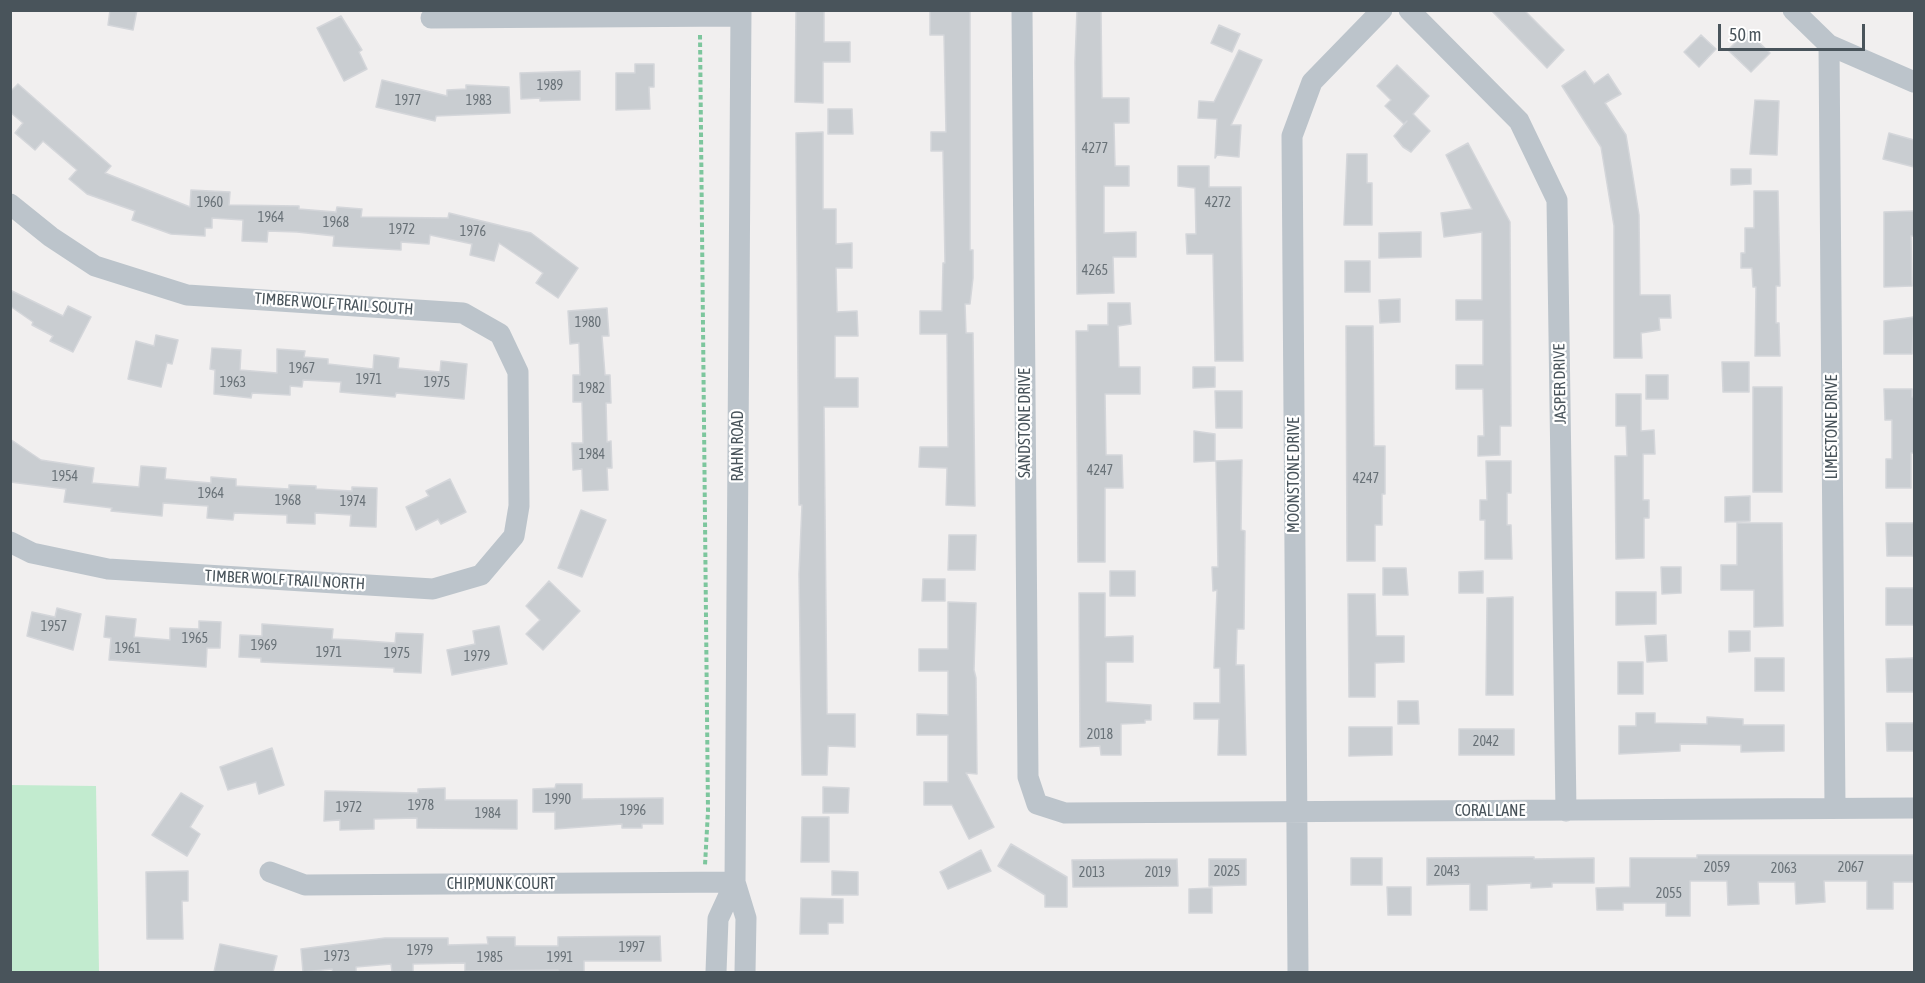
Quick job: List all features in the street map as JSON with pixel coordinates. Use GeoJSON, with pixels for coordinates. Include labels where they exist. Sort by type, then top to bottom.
{"type":"FeatureCollection","features":[{"type":"Feature","properties":{"kind":"street","name":"SANDSTONE DRIVE"},"geometry":{"type":"LineString","coordinates":[[1022,10],[1028,777],[1037,804],[1065,813]]}},
{"type":"Feature","properties":{"kind":"street","name":"MOONSTONE DRIVE"},"geometry":{"type":"LineString","coordinates":[[1298,972],[1292,136],[1312,82],[1382,10]]}},
{"type":"Feature","properties":{"kind":"street","name":"JASPER DRIVE"},"geometry":{"type":"LineString","coordinates":[[1409,10],[1519,121],[1557,200],[1566,811]]}},
{"type":"Feature","properties":{"kind":"street"},"geometry":{"type":"LineString","coordinates":[[1793,10],[1829,45],[1914,82]]}},
{"type":"Feature","properties":{"kind":"street"},"geometry":{"type":"LineString","coordinates":[[431,18],[700,16],[741,13]]}},
{"type":"Feature","properties":{"kind":"street","name":"RAHN ROAD"},"geometry":{"type":"LineString","coordinates":[[741,13],[735,882],[746,918],[745,972]]}},
{"type":"Feature","properties":{"kind":"street","name":"LIMESTONE DRIVE"},"geometry":{"type":"LineString","coordinates":[[1829,45],[1835,808]]}},
{"type":"Feature","properties":{"kind":"street","name":"TIMBER WOLF TRAIL SOUTH"},"geometry":{"type":"LineString","coordinates":[[10,204],[51,237],[95,266],[187,295],[464,313],[500,334],[518,372],[519,506]]}},
{"type":"Feature","properties":{"kind":"street","name":"TIMBER WOLF TRAIL NORTH"},"geometry":{"type":"LineString","coordinates":[[10,542],[32,553],[108,569],[433,589],[481,574],[514,536],[519,506]]}},
{"type":"Feature","properties":{"kind":"street","name":"CORAL LANE"},"geometry":{"type":"LineString","coordinates":[[1065,813],[1914,808]]}},
{"type":"Feature","properties":{"kind":"street","name":"CHIPMUNK COURT"},"geometry":{"type":"LineString","coordinates":[[270,872],[305,885],[735,882]]}},
{"type":"Feature","properties":{"kind":"street","name":"RAHN ROAD"},"geometry":{"type":"LineString","coordinates":[[716,972],[718,920],[735,882]]}},
{"type":"Feature","properties":{"kind":"path"},"geometry":{"type":"LineString","coordinates":[[700,16],[708,811],[705,882]]}},
{"type":"Feature","properties":{"kind":"green space"},"geometry":{"type":"Polygon","coordinates":[[[11,785],[96,786],[99,972],[11,972],[11,785]]]}},
{"type":"Feature","properties":{"kind":"building"},"geometry":{"type":"Polygon","coordinates":[[[110,10],[137,10],[133,30],[108,25],[110,10]]]}},
{"type":"Feature","properties":{"kind":"building"},"geometry":{"type":"Polygon","coordinates":[[[796,10],[824,10],[824,42],[850,42],[850,62],[823,62],[823,103],[795,102],[796,10]]]}},
{"type":"Feature","properties":{"kind":"building"},"geometry":{"type":"Polygon","coordinates":[[[930,10],[970,10],[970,250],[973,250],[973,278],[970,304],[965,304],[966,333],[973,333],[975,506],[946,505],[947,468],[919,467],[920,447],[948,447],[947,334],[920,334],[920,311],[942,311],[943,263],[945,263],[943,151],[931,151],[931,132],[946,132],[944,35],[930,35],[930,10]]]}},
{"type":"Feature","properties":{"kind":"building"},"geometry":{"type":"Polygon","coordinates":[[[1077,10],[1101,10],[1102,98],[1129,98],[1129,123],[1114,123],[1115,166],[1129,166],[1129,186],[1104,186],[1104,233],[1136,232],[1136,257],[1113,257],[1114,293],[1077,294],[1075,62],[1077,10]]]}},
{"type":"Feature","properties":{"kind":"building"},"geometry":{"type":"Polygon","coordinates":[[[1491,10],[1524,10],[1564,50],[1547,68],[1491,10]]]}},
{"type":"Feature","properties":{"kind":"building"},"geometry":{"type":"Polygon","coordinates":[[[341,16],[362,50],[359,52],[367,69],[344,81],[317,28],[341,16]]]}},
{"type":"Feature","properties":{"kind":"building"},"geometry":{"type":"Polygon","coordinates":[[[1219,25],[1240,34],[1232,52],[1211,43],[1219,25]]]}},
{"type":"Feature","properties":{"kind":"building"},"geometry":{"type":"Polygon","coordinates":[[[1747,31],[1770,53],[1751,72],[1728,50],[1747,31]]]}},
{"type":"Feature","properties":{"kind":"building"},"geometry":{"type":"Polygon","coordinates":[[[1701,35],[1716,49],[1699,67],[1684,52],[1701,35]]]}},
{"type":"Feature","properties":{"kind":"building"},"geometry":{"type":"Polygon","coordinates":[[[1239,50],[1262,60],[1231,125],[1241,125],[1239,157],[1217,155],[1215,158],[1217,119],[1198,118],[1199,101],[1214,102],[1239,50]]]}},
{"type":"Feature","properties":{"kind":"building"},"geometry":{"type":"Polygon","coordinates":[[[635,64],[654,64],[654,87],[649,87],[650,109],[616,110],[616,73],[635,73],[635,64]]]}},
{"type":"Feature","properties":{"kind":"building"},"geometry":{"type":"Polygon","coordinates":[[[1397,65],[1429,96],[1413,114],[1430,131],[1411,152],[1403,147],[1394,136],[1407,121],[1404,124],[1385,106],[1391,100],[1377,86],[1397,65]]]}},
{"type":"Feature","properties":{"kind":"building"},"geometry":{"type":"Polygon","coordinates":[[[580,71],[580,100],[521,99],[520,73],[580,71]]]}},
{"type":"Feature","properties":{"kind":"building"},"geometry":{"type":"Polygon","coordinates":[[[1585,71],[1594,84],[1608,74],[1621,94],[1605,103],[1626,135],[1639,215],[1640,295],[1670,295],[1671,318],[1659,318],[1660,330],[1641,333],[1642,358],[1614,358],[1614,226],[1601,147],[1562,86],[1585,71]]]}},
{"type":"Feature","properties":{"kind":"building"},"geometry":{"type":"Polygon","coordinates":[[[382,80],[447,96],[447,90],[466,89],[466,85],[509,87],[510,113],[436,116],[435,121],[376,107],[382,80]]]}},
{"type":"Feature","properties":{"kind":"building"},"geometry":{"type":"Polygon","coordinates":[[[18,84],[111,166],[105,173],[190,207],[191,190],[230,192],[229,205],[299,206],[299,209],[336,212],[337,207],[362,209],[361,217],[448,218],[449,213],[531,233],[578,268],[558,298],[536,283],[543,273],[499,243],[494,261],[470,255],[472,244],[430,235],[429,244],[401,242],[401,250],[333,246],[334,236],[297,232],[268,231],[267,242],[242,241],[243,220],[212,218],[212,228],[205,228],[205,236],[171,234],[132,220],[135,211],[87,194],[69,179],[77,170],[43,141],[35,150],[15,133],[23,123],[10,112],[10,92],[18,84]]]}},
{"type":"Feature","properties":{"kind":"building"},"geometry":{"type":"Polygon","coordinates":[[[1755,100],[1779,101],[1777,155],[1750,154],[1755,100]]]}},
{"type":"Feature","properties":{"kind":"building"},"geometry":{"type":"Polygon","coordinates":[[[828,109],[852,109],[853,134],[828,134],[828,109]]]}},
{"type":"Feature","properties":{"kind":"building"},"geometry":{"type":"Polygon","coordinates":[[[823,132],[823,209],[836,209],[836,244],[852,243],[852,268],[836,268],[837,312],[857,311],[858,336],[835,336],[835,378],[858,378],[858,407],[824,407],[827,714],[855,714],[855,747],[828,746],[827,775],[802,775],[799,574],[802,505],[799,505],[796,133],[823,132]]]}},
{"type":"Feature","properties":{"kind":"building"},"geometry":{"type":"Polygon","coordinates":[[[1889,133],[1914,140],[1914,167],[1883,159],[1889,133]]]}},
{"type":"Feature","properties":{"kind":"building"},"geometry":{"type":"Polygon","coordinates":[[[1468,143],[1510,222],[1511,426],[1500,426],[1500,455],[1478,456],[1478,436],[1484,436],[1483,389],[1456,389],[1456,365],[1483,365],[1483,320],[1456,320],[1456,300],[1482,300],[1482,232],[1444,237],[1441,213],[1472,209],[1446,155],[1468,143]]]}},
{"type":"Feature","properties":{"kind":"building"},"geometry":{"type":"Polygon","coordinates":[[[1347,154],[1367,154],[1367,183],[1372,183],[1372,225],[1344,225],[1347,154]]]}},
{"type":"Feature","properties":{"kind":"building"},"geometry":{"type":"Polygon","coordinates":[[[1178,166],[1209,166],[1209,187],[1241,187],[1243,361],[1215,361],[1213,254],[1187,254],[1186,234],[1196,234],[1195,188],[1178,186],[1178,166]]]}},
{"type":"Feature","properties":{"kind":"building"},"geometry":{"type":"Polygon","coordinates":[[[1731,169],[1751,169],[1751,184],[1731,185],[1731,169]]]}},
{"type":"Feature","properties":{"kind":"building"},"geometry":{"type":"Polygon","coordinates":[[[1754,191],[1778,191],[1780,286],[1776,286],[1776,323],[1779,323],[1780,356],[1755,356],[1756,287],[1753,287],[1752,268],[1741,268],[1741,253],[1745,253],[1745,228],[1754,228],[1754,191]]]}},
{"type":"Feature","properties":{"kind":"building"},"geometry":{"type":"Polygon","coordinates":[[[1914,211],[1914,236],[1911,236],[1912,286],[1884,287],[1884,212],[1914,211]]]}},
{"type":"Feature","properties":{"kind":"building"},"geometry":{"type":"Polygon","coordinates":[[[1421,232],[1421,257],[1379,258],[1379,233],[1421,232]]]}},
{"type":"Feature","properties":{"kind":"building"},"geometry":{"type":"Polygon","coordinates":[[[1345,261],[1370,261],[1370,292],[1345,292],[1345,261]]]}},
{"type":"Feature","properties":{"kind":"building"},"geometry":{"type":"Polygon","coordinates":[[[10,290],[63,316],[68,306],[91,317],[73,352],[50,341],[53,336],[32,325],[33,322],[10,306],[10,290]]]}},
{"type":"Feature","properties":{"kind":"building"},"geometry":{"type":"Polygon","coordinates":[[[1400,299],[1400,322],[1380,323],[1379,300],[1400,299]]]}},
{"type":"Feature","properties":{"kind":"building"},"geometry":{"type":"Polygon","coordinates":[[[1108,303],[1130,303],[1131,324],[1118,326],[1119,367],[1140,367],[1140,394],[1105,394],[1106,455],[1122,455],[1123,488],[1105,488],[1105,562],[1078,562],[1076,331],[1088,331],[1088,325],[1108,325],[1108,303]]]}},
{"type":"Feature","properties":{"kind":"building"},"geometry":{"type":"Polygon","coordinates":[[[607,308],[609,336],[602,336],[605,375],[610,375],[611,403],[606,403],[607,442],[611,441],[612,468],[607,468],[608,490],[583,491],[582,469],[573,470],[572,443],[583,443],[582,402],[573,402],[573,375],[580,375],[579,343],[570,344],[568,311],[607,308]]]}},
{"type":"Feature","properties":{"kind":"building"},"geometry":{"type":"Polygon","coordinates":[[[1914,317],[1912,354],[1884,354],[1884,321],[1914,317]]]}},
{"type":"Feature","properties":{"kind":"building"},"geometry":{"type":"Polygon","coordinates":[[[1346,326],[1373,326],[1374,446],[1385,446],[1385,494],[1382,494],[1382,525],[1375,525],[1375,561],[1347,561],[1346,326]]]}},
{"type":"Feature","properties":{"kind":"building"},"geometry":{"type":"Polygon","coordinates":[[[156,335],[178,340],[172,364],[167,363],[161,387],[128,379],[136,341],[154,346],[156,335]]]}},
{"type":"Feature","properties":{"kind":"building"},"geometry":{"type":"Polygon","coordinates":[[[212,348],[241,350],[240,370],[277,373],[277,349],[305,351],[304,357],[328,359],[328,364],[373,369],[374,355],[399,358],[398,368],[440,372],[441,361],[467,364],[464,399],[396,393],[395,397],[340,392],[341,382],[303,380],[302,387],[290,386],[290,395],[252,393],[251,398],[214,394],[215,370],[210,369],[212,348]]]}},
{"type":"Feature","properties":{"kind":"building"},"geometry":{"type":"Polygon","coordinates":[[[1722,362],[1749,362],[1749,392],[1723,392],[1722,362]]]}},
{"type":"Feature","properties":{"kind":"building"},"geometry":{"type":"Polygon","coordinates":[[[1193,367],[1215,367],[1215,387],[1193,388],[1193,367]]]}},
{"type":"Feature","properties":{"kind":"building"},"geometry":{"type":"Polygon","coordinates":[[[1646,375],[1668,375],[1668,399],[1646,399],[1646,375]]]}},
{"type":"Feature","properties":{"kind":"building"},"geometry":{"type":"Polygon","coordinates":[[[1753,387],[1782,387],[1782,492],[1753,492],[1753,387]]]}},
{"type":"Feature","properties":{"kind":"building"},"geometry":{"type":"Polygon","coordinates":[[[1884,389],[1912,389],[1914,453],[1911,453],[1911,488],[1886,488],[1886,459],[1892,459],[1892,420],[1885,420],[1884,389]]]}},
{"type":"Feature","properties":{"kind":"building"},"geometry":{"type":"Polygon","coordinates":[[[1215,391],[1242,391],[1242,428],[1216,428],[1215,391]]]}},
{"type":"Feature","properties":{"kind":"building"},"geometry":{"type":"Polygon","coordinates":[[[1616,394],[1641,394],[1641,431],[1654,430],[1655,454],[1643,454],[1643,500],[1649,500],[1649,518],[1644,518],[1644,558],[1616,559],[1615,456],[1627,456],[1626,426],[1616,426],[1616,394]]]}},
{"type":"Feature","properties":{"kind":"building"},"geometry":{"type":"Polygon","coordinates":[[[1194,431],[1215,434],[1215,461],[1194,462],[1194,431]]]}},
{"type":"Feature","properties":{"kind":"building"},"geometry":{"type":"Polygon","coordinates":[[[10,439],[41,460],[94,468],[92,483],[139,487],[141,466],[166,468],[165,479],[211,483],[211,477],[236,479],[236,486],[289,489],[289,485],[316,486],[316,489],[352,491],[352,487],[377,488],[376,527],[350,526],[351,515],[315,513],[315,524],[287,523],[287,515],[234,513],[233,520],[207,518],[208,506],[163,503],[162,516],[111,511],[112,508],[64,502],[66,489],[10,482],[10,439]]]}},
{"type":"Feature","properties":{"kind":"building"},"geometry":{"type":"Polygon","coordinates":[[[1242,460],[1241,530],[1245,531],[1244,629],[1237,629],[1236,665],[1244,665],[1246,755],[1218,755],[1219,719],[1194,719],[1194,703],[1220,703],[1220,668],[1214,668],[1217,590],[1213,591],[1212,567],[1218,567],[1216,461],[1242,460]]]}},
{"type":"Feature","properties":{"kind":"building"},"geometry":{"type":"Polygon","coordinates":[[[1486,461],[1511,461],[1511,493],[1507,493],[1507,525],[1511,525],[1512,559],[1485,559],[1485,520],[1480,520],[1480,500],[1487,500],[1486,461]]]}},
{"type":"Feature","properties":{"kind":"building"},"geometry":{"type":"Polygon","coordinates":[[[450,479],[466,512],[441,524],[438,519],[416,530],[406,507],[429,496],[426,491],[450,479]]]}},
{"type":"Feature","properties":{"kind":"building"},"geometry":{"type":"Polygon","coordinates":[[[1750,496],[1750,521],[1725,522],[1725,497],[1750,496]]]}},
{"type":"Feature","properties":{"kind":"building"},"geometry":{"type":"Polygon","coordinates":[[[581,510],[606,520],[582,577],[558,568],[581,510]]]}},
{"type":"Feature","properties":{"kind":"building"},"geometry":{"type":"Polygon","coordinates":[[[1737,523],[1782,523],[1783,626],[1754,627],[1754,590],[1721,590],[1721,565],[1737,565],[1737,523]]]}},
{"type":"Feature","properties":{"kind":"building"},"geometry":{"type":"Polygon","coordinates":[[[1886,523],[1914,523],[1913,556],[1887,556],[1886,523]]]}},
{"type":"Feature","properties":{"kind":"building"},"geometry":{"type":"Polygon","coordinates":[[[949,535],[976,535],[975,570],[948,570],[949,535]]]}},
{"type":"Feature","properties":{"kind":"building"},"geometry":{"type":"Polygon","coordinates":[[[1661,567],[1681,567],[1681,593],[1662,594],[1661,567]]]}},
{"type":"Feature","properties":{"kind":"building"},"geometry":{"type":"Polygon","coordinates":[[[1383,568],[1406,568],[1408,595],[1383,595],[1383,568]]]}},
{"type":"Feature","properties":{"kind":"building"},"geometry":{"type":"Polygon","coordinates":[[[1110,571],[1135,571],[1135,596],[1110,596],[1110,571]]]}},
{"type":"Feature","properties":{"kind":"building"},"geometry":{"type":"Polygon","coordinates":[[[1483,571],[1483,593],[1459,593],[1459,572],[1483,571]]]}},
{"type":"Feature","properties":{"kind":"building"},"geometry":{"type":"Polygon","coordinates":[[[923,579],[945,579],[945,601],[922,601],[923,579]]]}},
{"type":"Feature","properties":{"kind":"building"},"geometry":{"type":"Polygon","coordinates":[[[549,581],[580,611],[543,650],[526,634],[540,620],[526,606],[549,581]]]}},
{"type":"Feature","properties":{"kind":"building"},"geometry":{"type":"Polygon","coordinates":[[[1886,588],[1914,588],[1914,625],[1886,625],[1886,588]]]}},
{"type":"Feature","properties":{"kind":"building"},"geometry":{"type":"Polygon","coordinates":[[[1616,592],[1656,592],[1656,624],[1616,625],[1616,592]]]}},
{"type":"Feature","properties":{"kind":"building"},"geometry":{"type":"Polygon","coordinates":[[[1079,593],[1105,593],[1105,637],[1133,636],[1133,662],[1106,662],[1106,702],[1151,705],[1151,720],[1145,720],[1145,723],[1121,724],[1121,755],[1101,755],[1100,746],[1080,747],[1079,593]]]}},
{"type":"Feature","properties":{"kind":"building"},"geometry":{"type":"Polygon","coordinates":[[[1348,594],[1375,594],[1376,636],[1404,636],[1404,662],[1375,663],[1375,697],[1349,697],[1348,594]]]}},
{"type":"Feature","properties":{"kind":"building"},"geometry":{"type":"Polygon","coordinates":[[[1513,597],[1513,695],[1486,695],[1487,598],[1513,597]]]}},
{"type":"Feature","properties":{"kind":"building"},"geometry":{"type":"Polygon","coordinates":[[[948,602],[976,603],[974,670],[977,774],[966,773],[994,827],[969,839],[952,805],[924,805],[924,782],[948,782],[948,735],[917,735],[917,714],[948,715],[948,671],[919,671],[919,649],[948,649],[948,602]]]}},
{"type":"Feature","properties":{"kind":"building"},"geometry":{"type":"Polygon","coordinates":[[[57,608],[81,614],[73,650],[27,636],[32,612],[55,617],[57,608]]]}},
{"type":"Feature","properties":{"kind":"building"},"geometry":{"type":"Polygon","coordinates":[[[106,616],[136,619],[134,637],[170,640],[170,628],[199,629],[199,621],[221,622],[220,648],[207,648],[206,667],[109,660],[111,638],[104,637],[106,616]]]}},
{"type":"Feature","properties":{"kind":"building"},"geometry":{"type":"Polygon","coordinates":[[[262,624],[333,629],[332,639],[395,643],[396,633],[423,634],[421,673],[394,672],[394,668],[261,662],[261,658],[239,657],[240,635],[262,636],[262,624]]]}},
{"type":"Feature","properties":{"kind":"building"},"geometry":{"type":"Polygon","coordinates":[[[499,626],[507,664],[452,675],[447,650],[475,644],[473,631],[499,626]]]}},
{"type":"Feature","properties":{"kind":"building"},"geometry":{"type":"Polygon","coordinates":[[[1729,631],[1750,631],[1750,651],[1729,652],[1729,631]]]}},
{"type":"Feature","properties":{"kind":"building"},"geometry":{"type":"Polygon","coordinates":[[[1666,635],[1667,661],[1647,662],[1645,636],[1666,635]]]}},
{"type":"Feature","properties":{"kind":"building"},"geometry":{"type":"Polygon","coordinates":[[[1755,658],[1784,658],[1784,691],[1755,691],[1755,658]]]}},
{"type":"Feature","properties":{"kind":"building"},"geometry":{"type":"Polygon","coordinates":[[[1914,658],[1914,692],[1887,692],[1886,659],[1914,658]]]}},
{"type":"Feature","properties":{"kind":"building"},"geometry":{"type":"Polygon","coordinates":[[[1618,662],[1643,662],[1643,694],[1618,694],[1618,662]]]}},
{"type":"Feature","properties":{"kind":"building"},"geometry":{"type":"Polygon","coordinates":[[[1398,701],[1418,701],[1419,724],[1398,724],[1398,701]]]}},
{"type":"Feature","properties":{"kind":"building"},"geometry":{"type":"Polygon","coordinates":[[[1636,713],[1655,713],[1655,723],[1707,724],[1707,717],[1743,719],[1743,725],[1784,725],[1784,751],[1741,752],[1741,745],[1680,744],[1680,751],[1619,754],[1619,726],[1636,726],[1636,713]]]}},
{"type":"Feature","properties":{"kind":"building"},"geometry":{"type":"Polygon","coordinates":[[[1886,723],[1914,723],[1914,751],[1887,751],[1886,723]]]}},
{"type":"Feature","properties":{"kind":"building"},"geometry":{"type":"Polygon","coordinates":[[[1349,727],[1392,727],[1392,755],[1349,756],[1349,727]]]}},
{"type":"Feature","properties":{"kind":"building"},"geometry":{"type":"Polygon","coordinates":[[[1459,729],[1514,729],[1514,755],[1459,755],[1459,729]]]}},
{"type":"Feature","properties":{"kind":"building"},"geometry":{"type":"Polygon","coordinates":[[[272,748],[284,785],[259,794],[256,782],[228,790],[220,767],[272,748]]]}},
{"type":"Feature","properties":{"kind":"building"},"geometry":{"type":"Polygon","coordinates":[[[556,784],[582,784],[582,799],[663,798],[663,824],[642,824],[642,828],[622,828],[622,824],[555,829],[555,812],[533,812],[533,789],[555,788],[556,784]]]}},
{"type":"Feature","properties":{"kind":"building"},"geometry":{"type":"Polygon","coordinates":[[[823,787],[849,788],[848,813],[823,813],[823,787]]]}},
{"type":"Feature","properties":{"kind":"building"},"geometry":{"type":"Polygon","coordinates":[[[445,788],[445,800],[517,800],[517,829],[417,828],[417,818],[374,819],[374,829],[340,830],[340,820],[324,821],[325,791],[418,793],[418,789],[445,788]]]}},
{"type":"Feature","properties":{"kind":"building"},"geometry":{"type":"Polygon","coordinates":[[[181,793],[203,806],[190,827],[200,834],[187,856],[152,835],[181,793]]]}},
{"type":"Feature","properties":{"kind":"building"},"geometry":{"type":"Polygon","coordinates":[[[802,817],[829,817],[829,862],[801,862],[802,817]]]}},
{"type":"Feature","properties":{"kind":"building"},"geometry":{"type":"Polygon","coordinates":[[[1011,844],[1067,877],[1067,907],[1045,907],[1045,895],[998,866],[1011,844]]]}},
{"type":"Feature","properties":{"kind":"building"},"geometry":{"type":"Polygon","coordinates":[[[981,850],[991,871],[948,889],[940,872],[981,850]]]}},
{"type":"Feature","properties":{"kind":"building"},"geometry":{"type":"Polygon","coordinates":[[[1697,855],[1914,855],[1914,882],[1893,882],[1893,909],[1867,909],[1867,881],[1824,881],[1825,902],[1796,904],[1795,882],[1758,882],[1759,904],[1728,905],[1727,881],[1690,881],[1690,916],[1666,916],[1666,903],[1623,903],[1623,910],[1597,910],[1596,888],[1630,887],[1630,858],[1697,858],[1697,855]]]}},
{"type":"Feature","properties":{"kind":"building"},"geometry":{"type":"Polygon","coordinates":[[[1534,857],[1534,859],[1594,858],[1594,883],[1552,883],[1552,887],[1531,888],[1531,883],[1487,885],[1487,910],[1470,910],[1470,884],[1427,885],[1427,858],[1534,857]]]}},
{"type":"Feature","properties":{"kind":"building"},"geometry":{"type":"Polygon","coordinates":[[[1351,858],[1382,858],[1382,885],[1351,885],[1351,858]]]}},
{"type":"Feature","properties":{"kind":"building"},"geometry":{"type":"Polygon","coordinates":[[[1177,859],[1178,886],[1073,887],[1072,860],[1177,859]]]}},
{"type":"Feature","properties":{"kind":"building"},"geometry":{"type":"Polygon","coordinates":[[[1209,859],[1246,859],[1246,885],[1209,886],[1209,859]]]}},
{"type":"Feature","properties":{"kind":"building"},"geometry":{"type":"Polygon","coordinates":[[[188,871],[188,901],[182,901],[183,939],[147,939],[146,872],[188,871]]]}},
{"type":"Feature","properties":{"kind":"building"},"geometry":{"type":"Polygon","coordinates":[[[832,871],[858,872],[858,895],[832,895],[832,871]]]}},
{"type":"Feature","properties":{"kind":"building"},"geometry":{"type":"Polygon","coordinates":[[[1387,887],[1411,887],[1411,915],[1388,915],[1387,887]]]}},
{"type":"Feature","properties":{"kind":"building"},"geometry":{"type":"Polygon","coordinates":[[[1212,888],[1212,913],[1189,913],[1189,889],[1212,888]]]}},
{"type":"Feature","properties":{"kind":"building"},"geometry":{"type":"Polygon","coordinates":[[[801,898],[843,899],[843,923],[828,923],[828,934],[800,934],[801,898]]]}},
{"type":"Feature","properties":{"kind":"building"},"geometry":{"type":"Polygon","coordinates":[[[660,936],[661,961],[584,961],[584,972],[465,971],[465,963],[413,964],[413,972],[392,972],[391,964],[356,967],[356,972],[333,972],[332,969],[303,972],[301,949],[385,938],[448,938],[448,945],[488,944],[487,937],[515,937],[515,946],[558,946],[558,937],[660,936]]]}},
{"type":"Feature","properties":{"kind":"building"},"geometry":{"type":"Polygon","coordinates":[[[220,944],[277,956],[273,972],[214,972],[220,944]]]}}]}
